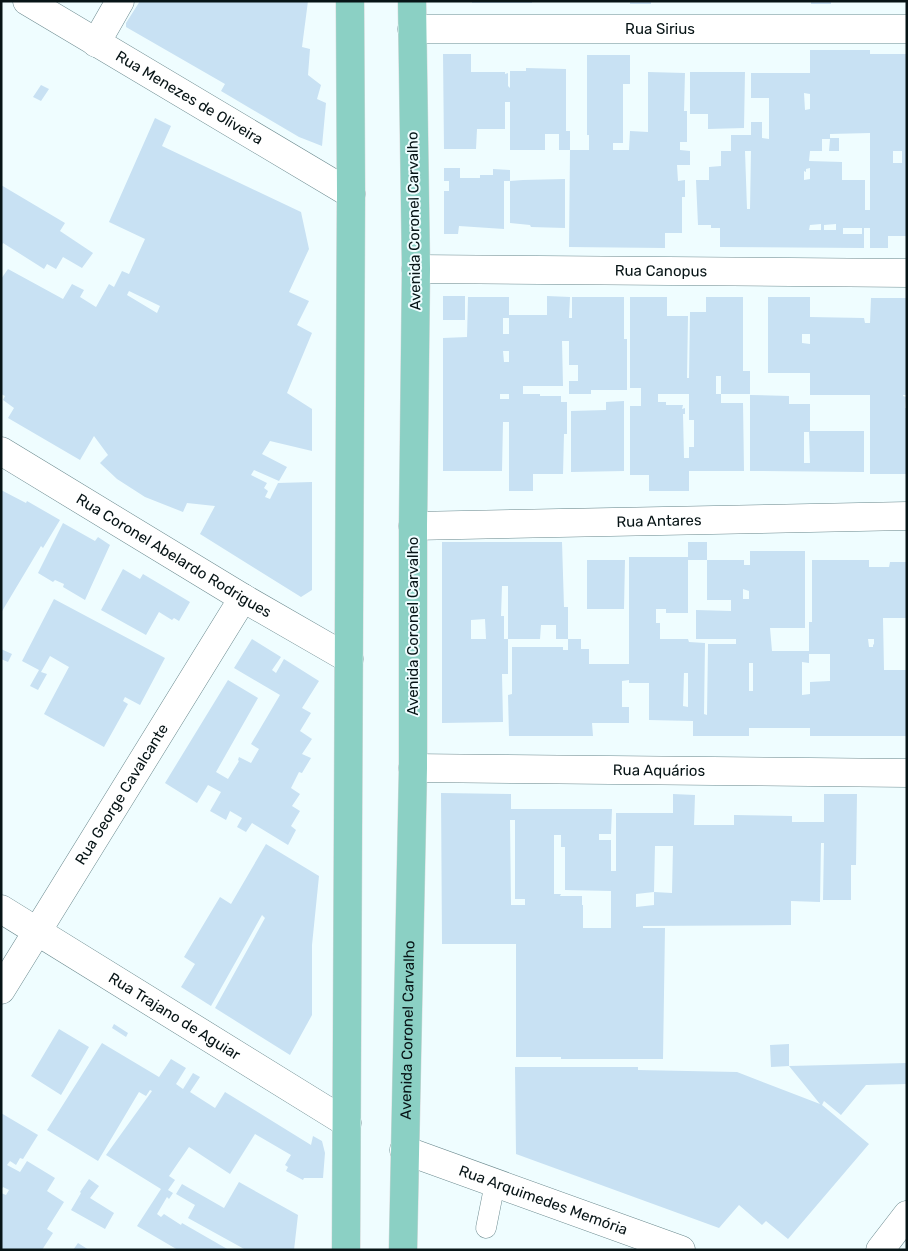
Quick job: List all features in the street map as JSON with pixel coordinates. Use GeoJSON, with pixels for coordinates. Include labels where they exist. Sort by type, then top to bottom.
{"type":"FeatureCollection","features":[{"type":"Feature","properties":{"kind":"main road"},"geometry":{"type":"LineString","coordinates":[[346,1250],[351,194],[350,1]]}},
{"type":"Feature","properties":{"kind":"main road","name":"Avenida Coronel Carvalho"},"geometry":{"type":"LineString","coordinates":[[404,1250],[404,1150],[413,768],[412,526],[416,269],[412,1]]}},
{"type":"Feature","properties":{"kind":"street","name":"Rua Menezes de Oliveira"},"geometry":{"type":"LineString","coordinates":[[27,1],[351,194]]}},
{"type":"Feature","properties":{"kind":"street"},"geometry":{"type":"LineString","coordinates":[[96,43],[120,1]]}},
{"type":"Feature","properties":{"kind":"street","name":"Rua Sirius"},"geometry":{"type":"LineString","coordinates":[[412,29],[907,29]]}},
{"type":"Feature","properties":{"kind":"street","name":"Rua Canopus"},"geometry":{"type":"LineString","coordinates":[[416,269],[907,273]]}},
{"type":"Feature","properties":{"kind":"street","name":"Rua Coronel Abelardo Rodrigues"},"geometry":{"type":"LineString","coordinates":[[1,451],[349,660]]}},
{"type":"Feature","properties":{"kind":"street","name":"Rua Antares"},"geometry":{"type":"LineString","coordinates":[[412,526],[907,516]]}},
{"type":"Feature","properties":{"kind":"street","name":"Rua George Cavalcante"},"geometry":{"type":"LineString","coordinates":[[1,990],[243,598]]}},
{"type":"Feature","properties":{"kind":"street","name":"Rua Aquários"},"geometry":{"type":"LineString","coordinates":[[413,768],[907,773]]}},
{"type":"Feature","properties":{"kind":"street","name":"Rua Trajano de Aguiar"},"geometry":{"type":"LineString","coordinates":[[1,909],[347,1123]]}},
{"type":"Feature","properties":{"kind":"street","name":"Rua Arquimedes Memória"},"geometry":{"type":"LineString","coordinates":[[404,1150],[681,1250]]}},
{"type":"Feature","properties":{"kind":"street"},"geometry":{"type":"LineString","coordinates":[[880,1250],[907,1215]]}},
{"type":"Feature","properties":{"kind":"lane"},"geometry":{"type":"LineString","coordinates":[[486,1228],[495,1183]]}},
{"type":"Feature","properties":{"kind":"building"},"geometry":{"type":"Polygon","coordinates":[[[140,1],[308,1],[302,47],[310,49],[308,75],[321,85],[317,99],[326,103],[322,146],[299,137],[221,91],[225,84],[126,27],[126,23],[140,1]]]}},
{"type":"Feature","properties":{"kind":"building"},"geometry":{"type":"Polygon","coordinates":[[[472,1],[532,1],[532,3],[472,3],[472,1]]]}},
{"type":"Feature","properties":{"kind":"building"},"geometry":{"type":"Polygon","coordinates":[[[630,1],[651,1],[651,4],[630,4],[630,1]]]}},
{"type":"Feature","properties":{"kind":"building"},"geometry":{"type":"Polygon","coordinates":[[[811,1],[831,1],[831,4],[811,4],[811,1]]]}},
{"type":"Feature","properties":{"kind":"building"},"geometry":{"type":"Polygon","coordinates":[[[810,50],[870,50],[870,54],[907,54],[907,236],[888,236],[888,248],[870,248],[870,228],[864,228],[864,248],[720,247],[720,228],[711,228],[711,225],[698,225],[696,180],[709,180],[709,167],[721,166],[721,151],[731,151],[731,135],[751,135],[751,122],[762,122],[762,138],[769,139],[769,98],[751,98],[751,73],[810,73],[810,50]],[[804,93],[805,110],[810,109],[810,94],[804,93]],[[870,133],[830,134],[830,138],[839,138],[839,151],[829,151],[830,139],[822,139],[822,151],[810,151],[809,161],[842,162],[842,180],[865,180],[865,210],[870,210],[870,133]],[[745,151],[747,209],[750,209],[751,151],[745,151]],[[893,151],[893,163],[902,163],[902,151],[893,151]],[[810,168],[806,169],[806,172],[804,171],[804,180],[810,179],[810,168]],[[821,224],[810,225],[809,230],[821,230],[821,224]],[[836,224],[824,225],[824,230],[836,230],[836,224]],[[843,228],[843,234],[862,234],[862,228],[843,228]]]}},
{"type":"Feature","properties":{"kind":"building"},"geometry":{"type":"Polygon","coordinates":[[[443,54],[471,54],[471,72],[508,73],[508,86],[510,88],[510,71],[526,71],[526,68],[566,69],[566,131],[570,131],[570,150],[559,150],[559,134],[545,134],[545,150],[510,150],[510,102],[505,102],[505,129],[477,129],[476,149],[444,149],[443,54]]]}},
{"type":"Feature","properties":{"kind":"building"},"geometry":{"type":"Polygon","coordinates":[[[587,55],[630,55],[630,84],[623,84],[623,143],[613,143],[613,150],[629,150],[630,131],[648,132],[648,72],[685,73],[684,111],[687,111],[687,142],[680,142],[680,150],[690,151],[690,165],[677,165],[678,181],[685,180],[685,197],[682,197],[682,233],[665,233],[665,248],[569,247],[570,150],[589,150],[589,135],[587,135],[587,55]]]}},
{"type":"Feature","properties":{"kind":"building"},"geometry":{"type":"Polygon","coordinates":[[[690,72],[745,72],[744,128],[708,129],[708,114],[690,114],[690,72]]]}},
{"type":"Feature","properties":{"kind":"building"},"geometry":{"type":"Polygon","coordinates":[[[41,85],[49,89],[41,101],[33,97],[41,85]]]}},
{"type":"Feature","properties":{"kind":"building"},"geometry":{"type":"Polygon","coordinates":[[[155,118],[171,126],[162,146],[301,212],[309,249],[289,292],[309,301],[297,325],[312,333],[287,393],[312,409],[312,451],[270,441],[262,454],[287,467],[279,481],[254,470],[251,475],[267,483],[264,488],[268,491],[265,497],[270,499],[278,483],[312,482],[312,590],[301,597],[200,534],[215,506],[187,503],[183,512],[145,497],[117,479],[100,463],[108,455],[94,436],[80,460],[8,418],[14,408],[3,400],[5,396],[1,394],[1,279],[8,269],[63,299],[72,284],[84,290],[80,297],[96,307],[109,284],[114,287],[122,271],[129,274],[145,239],[109,222],[155,118]],[[129,291],[127,295],[157,313],[160,306],[129,291]]]}},
{"type":"Feature","properties":{"kind":"building"},"geometry":{"type":"Polygon","coordinates":[[[444,168],[460,168],[460,178],[480,178],[480,175],[493,175],[493,169],[510,170],[510,181],[504,181],[504,229],[459,226],[458,234],[444,234],[444,191],[449,191],[449,181],[444,181],[444,168]]]}},
{"type":"Feature","properties":{"kind":"building"},"geometry":{"type":"Polygon","coordinates":[[[565,179],[565,228],[531,227],[530,225],[510,223],[510,181],[565,179]]]}},
{"type":"Feature","properties":{"kind":"building"},"geometry":{"type":"Polygon","coordinates":[[[1,185],[65,223],[60,231],[93,253],[82,268],[63,257],[56,269],[47,264],[44,269],[3,243],[1,247],[1,185]]]}},
{"type":"Feature","properties":{"kind":"building"},"geometry":{"type":"Polygon","coordinates":[[[443,296],[465,296],[465,320],[443,320],[443,296]]]}},
{"type":"Feature","properties":{"kind":"building"},"geometry":{"type":"Polygon","coordinates":[[[547,296],[570,297],[569,318],[572,318],[572,297],[624,297],[624,339],[627,339],[627,390],[591,390],[591,394],[569,394],[569,381],[578,381],[578,365],[569,365],[569,341],[562,341],[563,386],[523,386],[523,394],[561,396],[561,402],[567,402],[567,434],[564,434],[563,474],[533,474],[533,491],[509,491],[509,422],[503,422],[502,471],[443,471],[443,338],[467,337],[468,297],[509,297],[509,315],[547,315],[547,296]],[[503,318],[503,334],[509,334],[509,318],[503,318]],[[503,351],[504,362],[509,362],[509,351],[503,351]],[[500,394],[500,399],[509,399],[509,394],[500,394]]]}},
{"type":"Feature","properties":{"kind":"building"},"geometry":{"type":"Polygon","coordinates":[[[630,297],[667,297],[667,316],[688,316],[687,378],[689,378],[690,312],[706,312],[706,297],[743,297],[743,371],[750,371],[750,394],[721,394],[721,403],[743,403],[744,471],[689,471],[689,491],[649,491],[649,475],[630,475],[630,406],[641,406],[641,388],[630,388],[630,297]],[[716,376],[716,394],[721,394],[721,376],[716,376]],[[658,394],[658,402],[666,402],[666,405],[683,405],[682,409],[685,408],[685,414],[683,414],[684,458],[689,458],[689,447],[694,447],[694,420],[689,420],[689,394],[658,394]]]}},
{"type":"Feature","properties":{"kind":"building"},"geometry":{"type":"Polygon","coordinates":[[[768,297],[810,297],[810,317],[864,318],[865,323],[870,323],[871,298],[907,298],[907,395],[903,396],[906,397],[905,408],[907,408],[907,474],[870,474],[870,395],[810,395],[810,373],[768,373],[768,297]],[[802,334],[802,343],[810,344],[810,334],[802,334]]]}},
{"type":"Feature","properties":{"kind":"building"},"geometry":{"type":"Polygon","coordinates":[[[750,395],[789,396],[789,404],[810,404],[810,431],[864,431],[864,472],[750,471],[750,395]],[[804,432],[804,463],[810,463],[809,432],[804,432]]]}},
{"type":"Feature","properties":{"kind":"building"},"geometry":{"type":"Polygon","coordinates":[[[624,401],[624,471],[571,472],[571,411],[606,410],[606,402],[624,401]]]}},
{"type":"Feature","properties":{"kind":"building"},"geometry":{"type":"Polygon","coordinates":[[[1,490],[26,503],[27,501],[60,520],[43,548],[41,546],[1,613],[1,490]]]}},
{"type":"Feature","properties":{"kind":"building"},"geometry":{"type":"Polygon","coordinates":[[[63,523],[95,541],[98,537],[110,545],[85,600],[63,587],[64,584],[55,580],[53,582],[38,573],[63,523]]]}},
{"type":"Feature","properties":{"kind":"building"},"geometry":{"type":"Polygon","coordinates":[[[442,542],[562,542],[564,607],[568,607],[568,639],[556,639],[556,625],[541,625],[540,639],[508,639],[508,674],[502,674],[503,722],[442,723],[442,542]],[[502,586],[501,616],[504,616],[504,639],[508,639],[508,586],[502,586]],[[485,619],[471,620],[471,639],[486,639],[485,619]]]}},
{"type":"Feature","properties":{"kind":"building"},"geometry":{"type":"Polygon","coordinates":[[[688,542],[707,542],[707,560],[744,560],[744,565],[750,565],[750,551],[805,551],[805,628],[770,628],[772,651],[809,651],[809,622],[812,622],[812,560],[869,560],[869,567],[889,567],[890,562],[907,562],[907,618],[883,618],[884,670],[907,670],[907,736],[810,736],[810,728],[749,728],[749,736],[693,736],[693,721],[649,720],[649,683],[629,683],[629,680],[622,681],[622,707],[629,707],[629,723],[592,723],[593,736],[509,736],[508,695],[512,694],[512,647],[563,647],[563,650],[568,650],[568,639],[581,639],[581,649],[589,649],[589,664],[629,664],[629,557],[688,557],[688,542]],[[688,560],[688,613],[666,613],[666,609],[656,609],[656,623],[660,623],[660,639],[688,639],[689,642],[705,643],[704,714],[707,715],[708,644],[736,644],[736,639],[696,639],[696,610],[731,611],[731,600],[707,600],[707,560],[688,560]],[[743,589],[743,599],[749,599],[749,591],[743,589]],[[868,639],[869,647],[873,647],[874,639],[868,639]],[[809,654],[809,663],[802,662],[802,695],[810,694],[810,682],[830,681],[830,654],[809,654]],[[749,663],[749,691],[753,691],[753,663],[749,663]],[[684,673],[683,706],[688,707],[688,673],[684,673]]]}},
{"type":"Feature","properties":{"kind":"building"},"geometry":{"type":"Polygon","coordinates":[[[587,560],[625,560],[624,609],[587,609],[587,560]]]}},
{"type":"Feature","properties":{"kind":"building"},"geometry":{"type":"Polygon","coordinates":[[[123,569],[140,579],[143,574],[190,602],[179,621],[174,618],[172,620],[159,612],[146,635],[101,610],[123,569]]]}},
{"type":"Feature","properties":{"kind":"building"},"geometry":{"type":"Polygon","coordinates":[[[54,599],[165,658],[140,705],[125,697],[123,701],[128,704],[104,747],[44,714],[69,667],[50,656],[41,672],[47,674],[38,690],[30,686],[39,670],[22,661],[54,599]]]}},
{"type":"Feature","properties":{"kind":"building"},"geometry":{"type":"Polygon","coordinates":[[[252,639],[281,657],[272,670],[276,673],[284,659],[319,681],[302,708],[311,713],[300,731],[312,739],[302,754],[311,758],[302,773],[299,772],[291,788],[300,794],[292,806],[300,811],[291,826],[296,830],[288,845],[252,823],[246,832],[237,827],[242,818],[230,811],[226,820],[210,811],[221,792],[208,785],[197,803],[165,783],[228,680],[258,698],[216,772],[228,779],[239,761],[239,757],[251,763],[259,749],[251,744],[280,695],[234,668],[252,639]]]}},
{"type":"Feature","properties":{"kind":"building"},"geometry":{"type":"Polygon","coordinates":[[[1,649],[12,654],[8,662],[1,659],[1,649]]]}},
{"type":"Feature","properties":{"kind":"building"},"geometry":{"type":"Polygon","coordinates":[[[441,793],[511,794],[511,809],[612,809],[611,834],[599,834],[599,840],[611,840],[611,871],[616,871],[616,813],[673,813],[673,794],[695,795],[694,825],[734,825],[734,815],[792,816],[792,822],[824,822],[824,794],[857,794],[856,865],[851,865],[851,900],[823,900],[824,843],[821,843],[820,902],[791,901],[791,925],[643,926],[643,928],[665,928],[663,1059],[516,1057],[516,944],[442,944],[441,793]],[[510,820],[511,905],[525,905],[525,899],[515,899],[515,820],[510,820]],[[554,835],[554,894],[561,894],[560,896],[582,896],[583,928],[611,928],[611,891],[565,890],[565,847],[561,847],[561,835],[554,835]],[[655,846],[654,892],[672,893],[673,846],[655,846]],[[654,892],[636,894],[636,907],[654,905],[654,892]]]}},
{"type":"Feature","properties":{"kind":"building"},"geometry":{"type":"Polygon","coordinates":[[[266,844],[319,876],[312,945],[312,1015],[290,1055],[215,1008],[265,918],[262,915],[211,1006],[181,987],[195,964],[184,957],[220,897],[231,904],[266,844]]]}},
{"type":"Feature","properties":{"kind":"building"},"geometry":{"type":"Polygon","coordinates":[[[114,1024],[128,1033],[126,1037],[112,1028],[114,1024]]]}},
{"type":"Feature","properties":{"kind":"building"},"geometry":{"type":"Polygon","coordinates":[[[59,1029],[89,1047],[61,1095],[31,1076],[59,1029]]]}},
{"type":"Feature","properties":{"kind":"building"},"geometry":{"type":"Polygon","coordinates":[[[102,1043],[159,1077],[171,1059],[186,1068],[176,1084],[183,1089],[193,1073],[200,1077],[190,1092],[215,1108],[225,1092],[311,1145],[313,1136],[322,1141],[325,1153],[323,1178],[304,1178],[303,1180],[286,1171],[288,1167],[285,1165],[291,1155],[255,1134],[230,1174],[189,1147],[169,1176],[175,1180],[168,1190],[173,1193],[169,1199],[167,1197],[157,1214],[161,1217],[164,1214],[181,1225],[182,1223],[229,1250],[178,1250],[137,1226],[161,1189],[106,1155],[152,1091],[150,1090],[146,1096],[139,1092],[98,1161],[47,1130],[102,1043]]]}},
{"type":"Feature","properties":{"kind":"building"},"geometry":{"type":"Polygon","coordinates":[[[789,1044],[789,1066],[771,1067],[770,1045],[789,1044]]]}},
{"type":"Feature","properties":{"kind":"building"},"geometry":{"type":"Polygon","coordinates":[[[907,1063],[907,1084],[866,1085],[841,1115],[824,1101],[822,1105],[869,1144],[788,1239],[766,1221],[762,1225],[739,1205],[719,1228],[516,1154],[515,1067],[638,1067],[638,1070],[737,1072],[820,1104],[789,1066],[907,1063]]]}},
{"type":"Feature","properties":{"kind":"building"},"geometry":{"type":"Polygon","coordinates":[[[1,1113],[38,1135],[23,1159],[20,1158],[16,1165],[10,1161],[7,1165],[20,1172],[27,1161],[55,1178],[47,1191],[64,1202],[47,1229],[53,1233],[42,1250],[1,1250],[1,1193],[6,1195],[9,1190],[3,1187],[1,1190],[1,1113]]]}},
{"type":"Feature","properties":{"kind":"building"},"geometry":{"type":"Polygon","coordinates":[[[89,1179],[99,1186],[90,1198],[114,1213],[105,1229],[71,1210],[89,1179]]]}},
{"type":"Feature","properties":{"kind":"building"},"geometry":{"type":"Polygon","coordinates":[[[239,1182],[298,1215],[294,1250],[246,1250],[188,1218],[195,1205],[176,1194],[182,1184],[224,1208],[239,1182]]]}},
{"type":"Feature","properties":{"kind":"building"},"geometry":{"type":"Polygon","coordinates":[[[78,1243],[89,1250],[73,1250],[78,1243]]]}}]}
